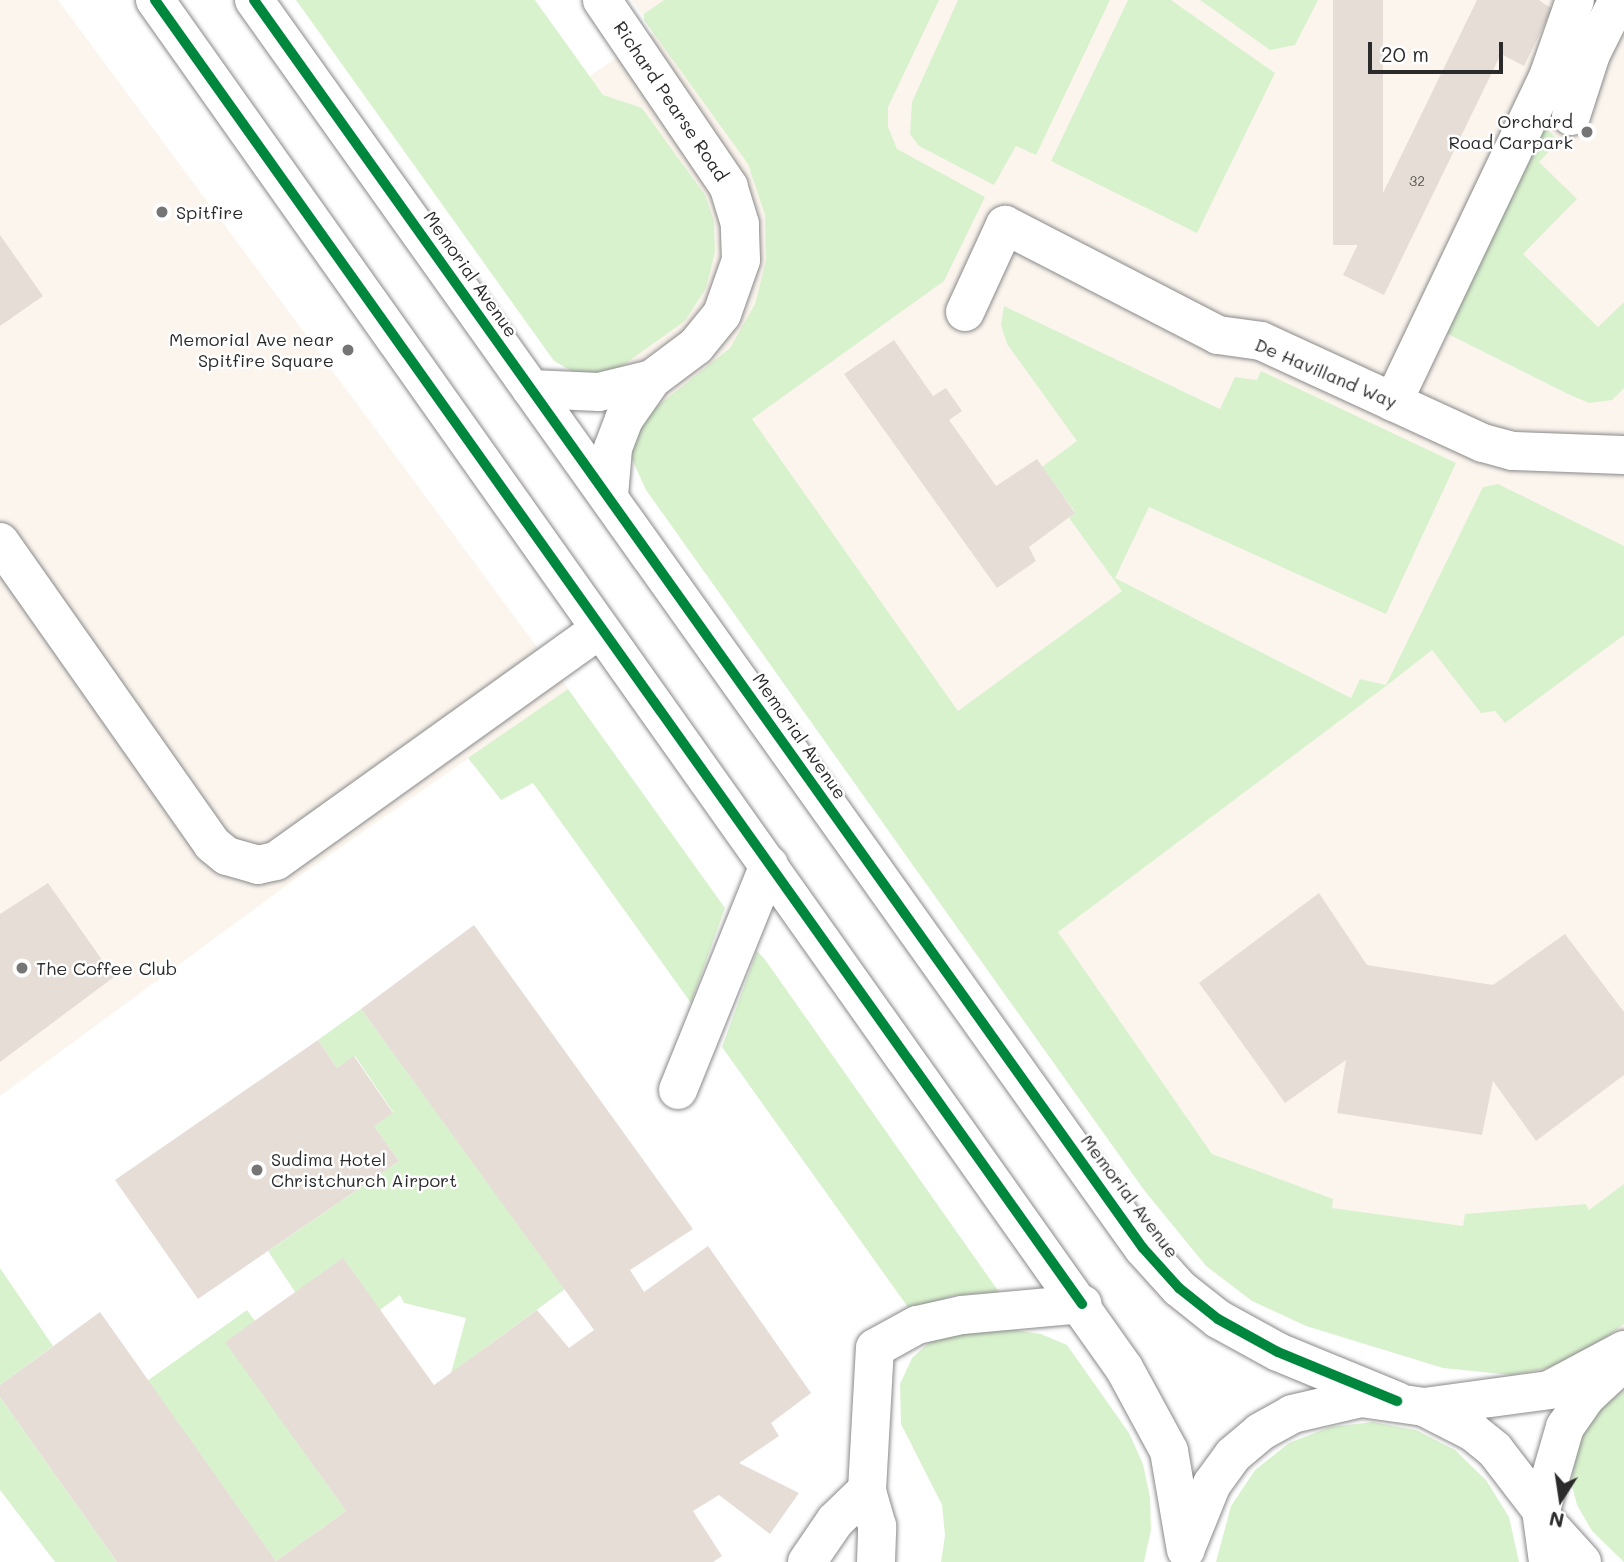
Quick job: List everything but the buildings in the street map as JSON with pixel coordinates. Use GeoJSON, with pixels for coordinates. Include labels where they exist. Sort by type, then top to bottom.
{"type":"FeatureCollection","features":[{"type":"Feature","properties":{"kind":"main road"},"geometry":{"type":"LineString","coordinates":[[155,0],[1082,1304],[1153,1415],[1169,1451],[1186,1556]]}},
{"type":"Feature","properties":{"kind":"main road","name":"Memorial Avenue"},"geometry":{"type":"LineString","coordinates":[[254,0],[1143,1248],[1179,1287],[1218,1319],[1278,1352],[1473,1432],[1494,1450],[1582,1562]]}},
{"type":"Feature","properties":{"kind":"main road"},"geometry":{"type":"LineString","coordinates":[[1393,402],[1548,77],[1575,0]]}},
{"type":"Feature","properties":{"kind":"main road"},"geometry":{"type":"LineString","coordinates":[[1571,116],[1591,54],[1618,0]]}},
{"type":"Feature","properties":{"kind":"main road","name":"Richard Pearse Road"},"geometry":{"type":"LineString","coordinates":[[607,2],[729,187],[740,224],[740,260],[722,314],[696,346],[652,379],[624,419],[613,448],[608,496]]}},
{"type":"Feature","properties":{"kind":"main road","name":"De Havilland Way"},"geometry":{"type":"LineString","coordinates":[[965,312],[1005,225],[1218,335],[1261,341],[1393,402],[1513,451],[1624,455]]}},
{"type":"Feature","properties":{"kind":"main road","name":"Richard Pearse Road"},"geometry":{"type":"LineString","coordinates":[[531,389],[599,392],[652,379]]}},
{"type":"Feature","properties":{"kind":"main road"},"geometry":{"type":"LineString","coordinates":[[0,542],[212,844],[226,856],[258,865],[276,861],[600,629]]}},
{"type":"Feature","properties":{"kind":"main road"},"geometry":{"type":"LineString","coordinates":[[678,1090],[769,865]]}},
{"type":"Feature","properties":{"kind":"main road"},"geometry":{"type":"LineString","coordinates":[[876,1562],[877,1526],[867,1490],[875,1348],[928,1322],[1082,1304]]}},
{"type":"Feature","properties":{"kind":"main road"},"geometry":{"type":"LineString","coordinates":[[1186,1556],[1195,1516],[1212,1484],[1233,1455],[1260,1432],[1292,1414],[1325,1402],[1361,1398],[1410,1404],[1549,1390],[1624,1350]]}},
{"type":"Feature","properties":{"kind":"main road"},"geometry":{"type":"LineString","coordinates":[[1548,1562],[1542,1514],[1565,1427],[1585,1398],[1624,1362]]}},
{"type":"Feature","properties":{"kind":"main road"},"geometry":{"type":"LineString","coordinates":[[807,1562],[835,1521],[867,1490]]}},
{"type":"Feature","properties":{"kind":"shaded area"},"geometry":{"type":"Polygon","coordinates":[[[0,0],[58,0],[568,689],[294,880],[0,1096],[0,0]]]}},
{"type":"Feature","properties":{"kind":"shaded area"},"geometry":{"type":"Polygon","coordinates":[[[632,0],[1624,0],[1624,1528],[1601,1450],[1518,1368],[1236,1276],[434,183],[654,32],[632,0]]]}},
{"type":"Feature","properties":{"kind":"green space"},"geometry":{"type":"Polygon","coordinates":[[[296,0],[535,0],[603,95],[642,108],[705,195],[714,221],[715,252],[706,288],[685,321],[612,373],[577,374],[554,361],[296,0]]]}},
{"type":"Feature","properties":{"kind":"green space"},"geometry":{"type":"Polygon","coordinates":[[[664,0],[939,0],[888,107],[888,127],[897,149],[985,197],[944,281],[752,419],[958,711],[1122,591],[1069,518],[1075,512],[1042,467],[1077,441],[1007,344],[1001,325],[1004,306],[1220,409],[1235,377],[1257,380],[1261,371],[1456,463],[1386,614],[1149,507],[1115,578],[1351,698],[1360,679],[1386,685],[1483,487],[1498,484],[1624,546],[1624,635],[1505,723],[1495,711],[1481,713],[1432,650],[1386,686],[1058,932],[1212,1154],[1333,1199],[1332,1208],[1463,1226],[1465,1214],[1586,1204],[1589,1210],[1624,1184],[1624,1324],[1583,1354],[1557,1366],[1512,1375],[1443,1368],[1306,1326],[1252,1301],[1206,1266],[1144,1190],[646,490],[631,457],[636,432],[655,408],[730,348],[755,304],[766,260],[765,215],[748,164],[644,20],[644,14],[664,0]]]}},
{"type":"Feature","properties":{"kind":"green space"},"geometry":{"type":"Polygon","coordinates":[[[958,0],[1110,0],[1036,155],[1016,146],[994,185],[919,146],[910,134],[912,102],[958,0]]]}},
{"type":"Feature","properties":{"kind":"green space"},"geometry":{"type":"Polygon","coordinates":[[[1128,0],[1171,0],[1275,73],[1197,233],[1051,161],[1128,0]]]}},
{"type":"Feature","properties":{"kind":"green space"},"geometry":{"type":"Polygon","coordinates":[[[1200,0],[1318,0],[1295,45],[1270,50],[1200,0]]]}},
{"type":"Feature","properties":{"kind":"green space"},"geometry":{"type":"Polygon","coordinates":[[[1541,123],[1559,141],[1539,162],[1577,199],[1523,254],[1598,327],[1624,302],[1624,388],[1612,400],[1589,403],[1442,331],[1541,123]]]}},
{"type":"Feature","properties":{"kind":"green space"},"geometry":{"type":"Polygon","coordinates":[[[568,689],[725,908],[691,1003],[533,783],[501,800],[468,758],[568,689]]]}},
{"type":"Feature","properties":{"kind":"green space"},"geometry":{"type":"Polygon","coordinates":[[[757,951],[999,1292],[952,1296],[910,1310],[722,1047],[757,951]]]}},
{"type":"Feature","properties":{"kind":"green space"},"geometry":{"type":"Polygon","coordinates":[[[361,1009],[565,1289],[451,1373],[466,1318],[404,1303],[400,1295],[380,1310],[295,1292],[268,1251],[399,1161],[374,1126],[393,1112],[355,1056],[337,1068],[318,1040],[361,1009]]]}},
{"type":"Feature","properties":{"kind":"green space"},"geometry":{"type":"Polygon","coordinates":[[[0,1268],[53,1346],[0,1385],[0,1268]]]}},
{"type":"Feature","properties":{"kind":"green space"},"geometry":{"type":"Polygon","coordinates":[[[247,1310],[255,1321],[226,1342],[346,1511],[276,1561],[147,1381],[247,1310]]]}},
{"type":"Feature","properties":{"kind":"green space"},"geometry":{"type":"Polygon","coordinates":[[[1014,1330],[1041,1334],[1067,1345],[1129,1433],[1143,1464],[1150,1497],[1151,1530],[1144,1562],[941,1562],[945,1535],[942,1505],[901,1424],[900,1384],[912,1358],[932,1340],[973,1331],[1014,1330]]]}},
{"type":"Feature","properties":{"kind":"green space"},"geometry":{"type":"Polygon","coordinates":[[[1624,1390],[1624,1562],[1592,1531],[1577,1505],[1571,1482],[1580,1438],[1602,1407],[1624,1390]]]}},
{"type":"Feature","properties":{"kind":"green space"},"geometry":{"type":"Polygon","coordinates":[[[0,1397],[117,1562],[55,1562],[0,1490],[0,1397]]]}},
{"type":"Feature","properties":{"kind":"green space"},"geometry":{"type":"Polygon","coordinates":[[[1373,1422],[1416,1430],[1455,1450],[1486,1480],[1509,1517],[1519,1562],[1216,1562],[1231,1506],[1255,1470],[1289,1443],[1330,1427],[1373,1422]]]}},
{"type":"Feature","properties":{"kind":"cycle path"},"geometry":{"type":"LineString","coordinates":[[155,0],[1082,1304]]}},
{"type":"Feature","properties":{"kind":"cycle path"},"geometry":{"type":"LineString","coordinates":[[254,0],[1143,1248],[1179,1288],[1218,1319],[1278,1352],[1397,1401]]}},
{"type":"Feature","properties":{"kind":"place","name":"Orchard Road Carpark"},"geometry":{"type":"Point","coordinates":[1587,132]}},
{"type":"Feature","properties":{"kind":"place","name":"Spitfire"},"geometry":{"type":"Point","coordinates":[162,212]}},
{"type":"Feature","properties":{"kind":"place","name":"Memorial Ave near Spitfire Square"},"geometry":{"type":"Point","coordinates":[348,350]}},
{"type":"Feature","properties":{"kind":"place","name":"The Coffee Club"},"geometry":{"type":"Point","coordinates":[22,968]}},
{"type":"Feature","properties":{"kind":"place","name":"Sudima Hotel Christchurch Airport"},"geometry":{"type":"Point","coordinates":[257,1170]}}]}
